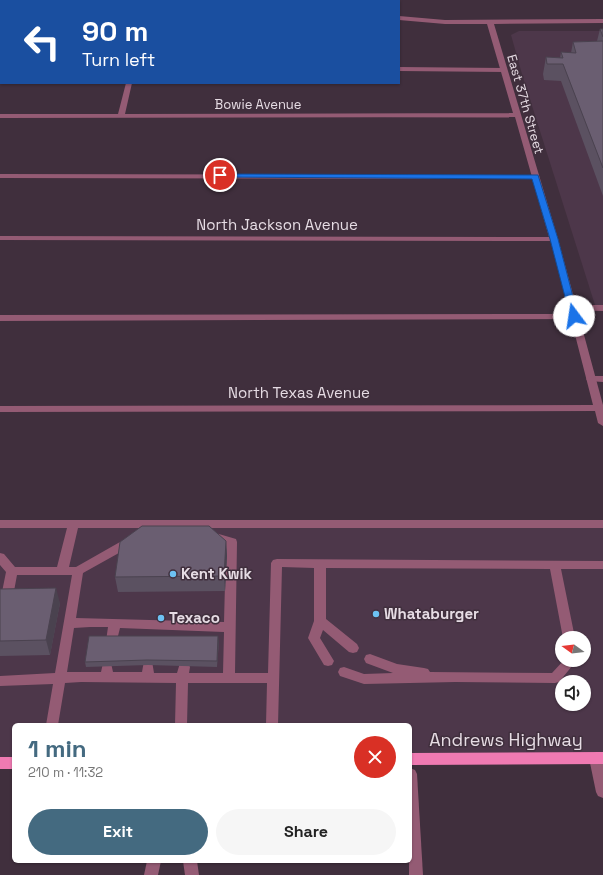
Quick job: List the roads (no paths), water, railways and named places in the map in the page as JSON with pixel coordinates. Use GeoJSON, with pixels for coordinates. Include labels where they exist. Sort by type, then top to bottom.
{"type":"FeatureCollection","features":[{"type":"Feature","properties":{"kind":"main road","name":"Andrews Highway"},"geometry":{"type":"LineString","coordinates":[[412,759],[600,758]]}},
{"type":"Feature","properties":{"kind":"main road"},"geometry":{"type":"LineString","coordinates":[[0,763],[12,763]]}},
{"type":"Feature","properties":{"kind":"street"},"geometry":{"type":"LineString","coordinates":[[400,18],[422,21],[490,22],[603,21]]}},
{"type":"Feature","properties":{"kind":"street","name":"East 37th Street"},"geometry":{"type":"LineString","coordinates":[[490,22],[516,115],[554,239],[603,423]]}},
{"type":"Feature","properties":{"kind":"street"},"geometry":{"type":"LineString","coordinates":[[400,69],[504,70]]}},
{"type":"Feature","properties":{"kind":"street"},"geometry":{"type":"LineString","coordinates":[[121,116],[129,84]]}},
{"type":"Feature","properties":{"kind":"street","name":"Bowie Avenue"},"geometry":{"type":"LineString","coordinates":[[0,116],[516,115]]}},
{"type":"Feature","properties":{"kind":"street"},"geometry":{"type":"LineString","coordinates":[[0,176],[535,177]]}},
{"type":"Feature","properties":{"kind":"street","name":"North Jackson Avenue"},"geometry":{"type":"LineString","coordinates":[[0,238],[554,239]]}},
{"type":"Feature","properties":{"kind":"street"},"geometry":{"type":"LineString","coordinates":[[0,318],[573,312],[603,308]]}},
{"type":"Feature","properties":{"kind":"street"},"geometry":{"type":"LineString","coordinates":[[591,379],[603,379]]}},
{"type":"Feature","properties":{"kind":"street","name":"North Texas Avenue"},"geometry":{"type":"LineString","coordinates":[[0,408],[598,408]]}},
{"type":"Feature","properties":{"kind":"street"},"geometry":{"type":"LineString","coordinates":[[12,571],[78,571],[125,544],[143,536],[142,523]]}},
{"type":"Feature","properties":{"kind":"street"},"geometry":{"type":"LineString","coordinates":[[217,536],[223,523]]}},
{"type":"Feature","properties":{"kind":"street"},"geometry":{"type":"LineString","coordinates":[[0,524],[603,524]]}},
{"type":"Feature","properties":{"kind":"street"},"geometry":{"type":"LineString","coordinates":[[62,570],[73,525]]}},
{"type":"Feature","properties":{"kind":"street"},"geometry":{"type":"LineString","coordinates":[[203,536],[217,536],[232,542],[229,679]]}},
{"type":"Feature","properties":{"kind":"street"},"geometry":{"type":"LineString","coordinates":[[0,557],[12,571]]}},
{"type":"Feature","properties":{"kind":"street"},"geometry":{"type":"LineString","coordinates":[[272,723],[277,564],[603,565]]}},
{"type":"Feature","properties":{"kind":"street"},"geometry":{"type":"LineString","coordinates":[[320,564],[320,621],[314,638],[328,661]]}},
{"type":"Feature","properties":{"kind":"street"},"geometry":{"type":"LineString","coordinates":[[555,565],[568,631]]}},
{"type":"Feature","properties":{"kind":"street"},"geometry":{"type":"LineString","coordinates":[[6,603],[12,571]]}},
{"type":"Feature","properties":{"kind":"street"},"geometry":{"type":"LineString","coordinates":[[52,723],[78,571]]}},
{"type":"Feature","properties":{"kind":"street"},"geometry":{"type":"LineString","coordinates":[[320,621],[353,648]]}},
{"type":"Feature","properties":{"kind":"street"},"geometry":{"type":"LineString","coordinates":[[70,623],[230,626]]}},
{"type":"Feature","properties":{"kind":"street"},"geometry":{"type":"LineString","coordinates":[[112,641],[115,623]]}},
{"type":"Feature","properties":{"kind":"street"},"geometry":{"type":"LineString","coordinates":[[153,636],[154,624]]}},
{"type":"Feature","properties":{"kind":"street"},"geometry":{"type":"LineString","coordinates":[[188,625],[188,641]]}},
{"type":"Feature","properties":{"kind":"street"},"geometry":{"type":"LineString","coordinates":[[370,659],[396,669],[455,677]]}},
{"type":"Feature","properties":{"kind":"street"},"geometry":{"type":"LineString","coordinates":[[148,665],[148,678]]}},
{"type":"Feature","properties":{"kind":"street"},"geometry":{"type":"LineString","coordinates":[[344,672],[364,679],[455,677],[555,678],[565,667]]}},
{"type":"Feature","properties":{"kind":"street"},"geometry":{"type":"LineString","coordinates":[[0,681],[107,672],[148,678],[183,673],[229,679],[273,678]]}},
{"type":"Feature","properties":{"kind":"street"},"geometry":{"type":"LineString","coordinates":[[181,723],[183,673]]}},
{"type":"Feature","properties":{"kind":"street"},"geometry":{"type":"LineString","coordinates":[[600,758],[603,792]]}},
{"type":"Feature","properties":{"kind":"street"},"geometry":{"type":"LineString","coordinates":[[412,808],[416,875]]}},
{"type":"Feature","properties":{"kind":"street"},"geometry":{"type":"LineString","coordinates":[[151,875],[154,863]]}},
{"type":"Feature","properties":{"kind":"street"},"geometry":{"type":"LineString","coordinates":[[190,863],[192,875]]}},
{"type":"Feature","properties":{"kind":"place","name":"Kent Kwik"},"geometry":{"type":"Point","coordinates":[173,574]}},
{"type":"Feature","properties":{"kind":"place","name":"Whataburger"},"geometry":{"type":"Point","coordinates":[376,614]}},
{"type":"Feature","properties":{"kind":"place","name":"Texaco"},"geometry":{"type":"Point","coordinates":[161,618]}}]}
